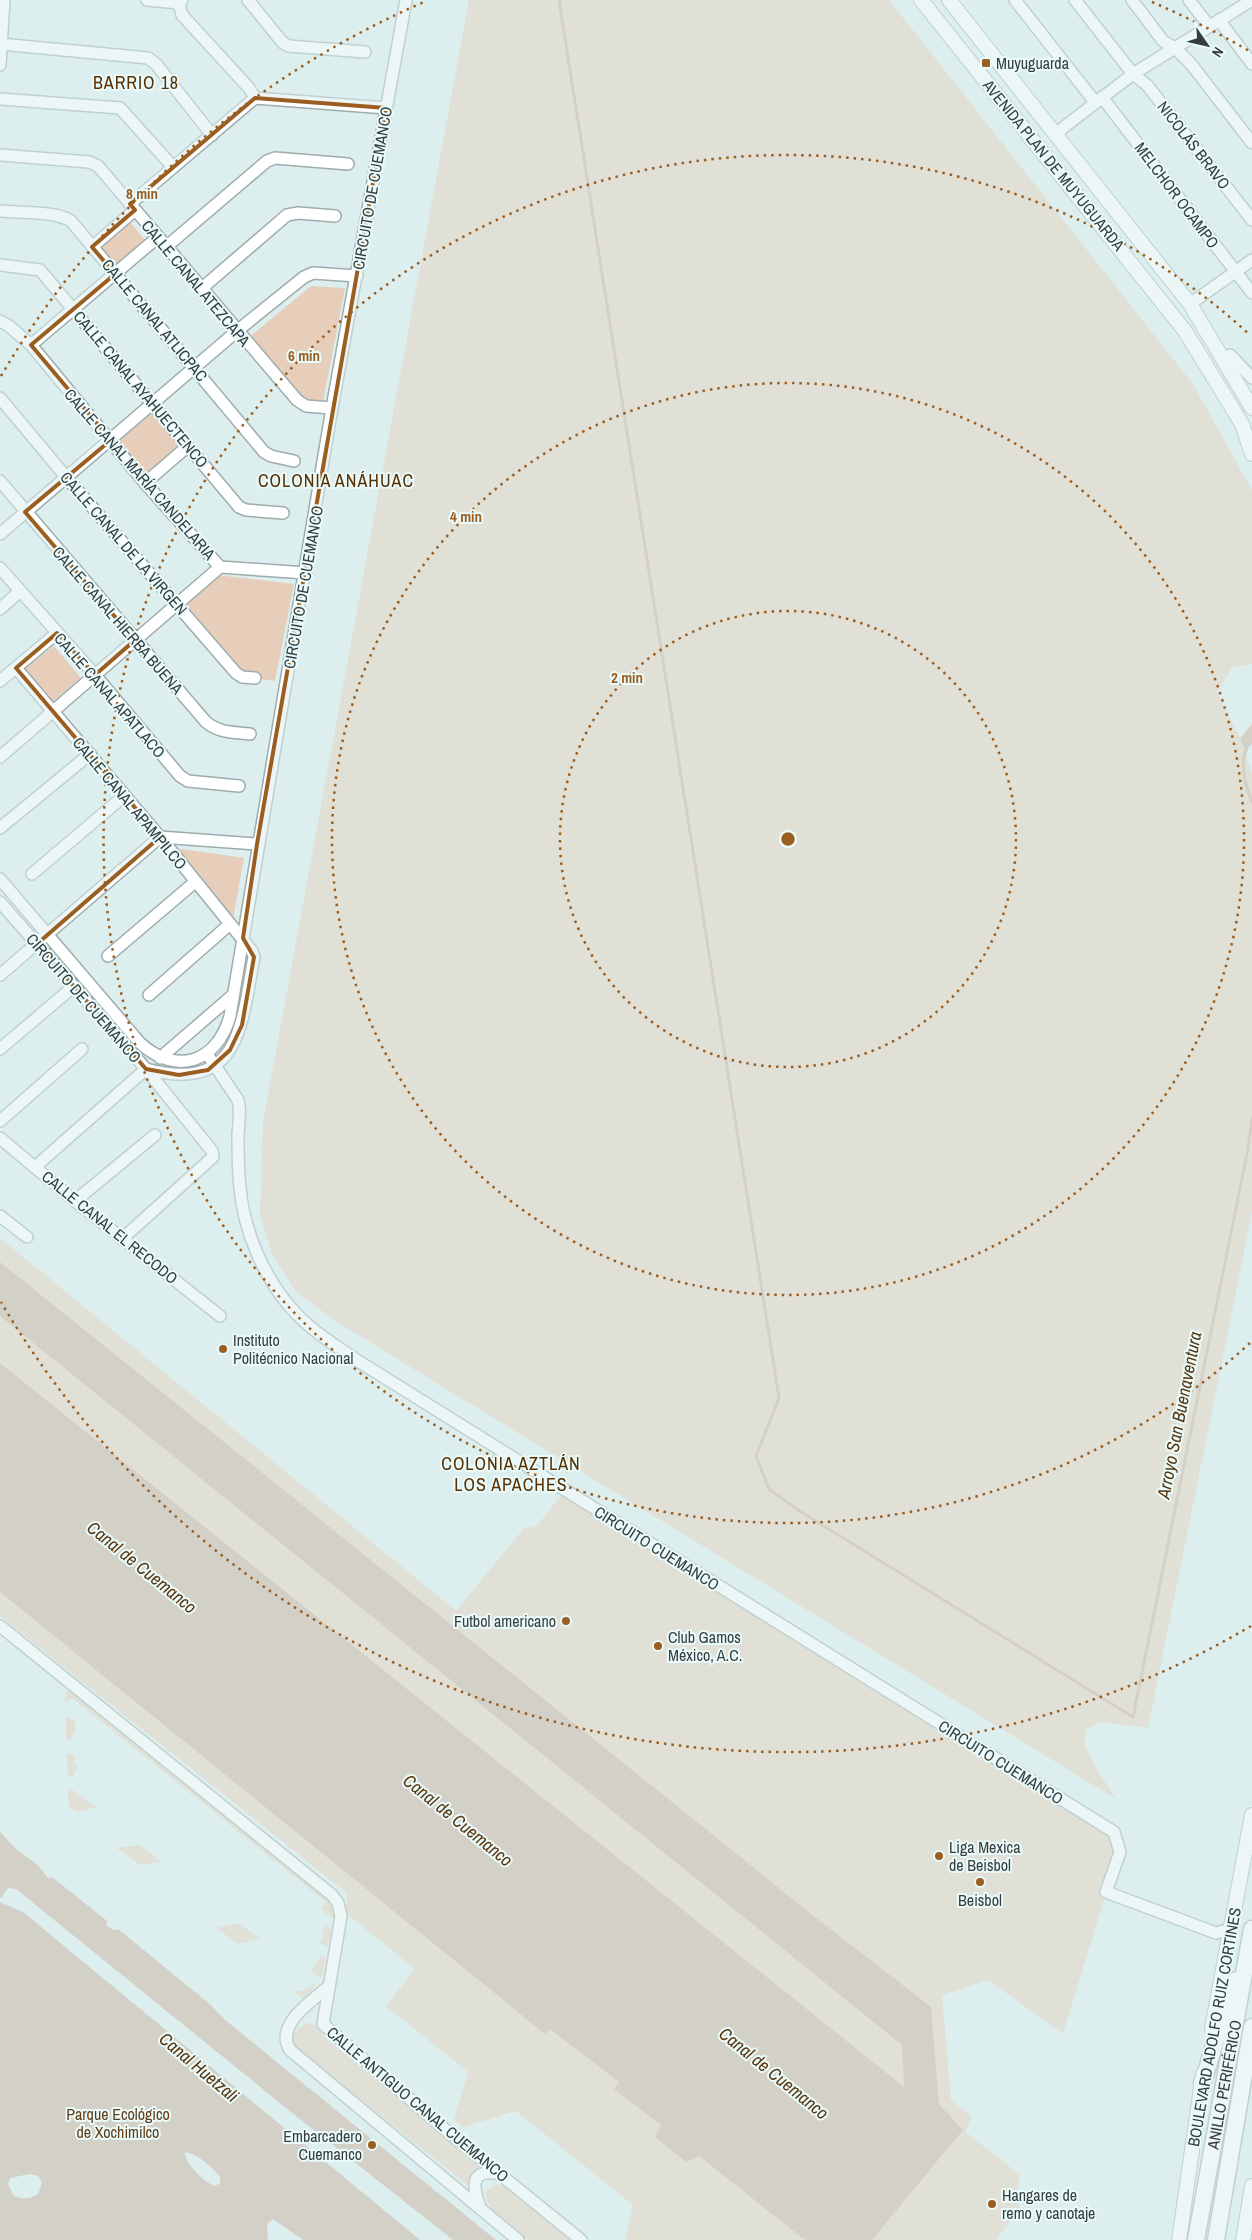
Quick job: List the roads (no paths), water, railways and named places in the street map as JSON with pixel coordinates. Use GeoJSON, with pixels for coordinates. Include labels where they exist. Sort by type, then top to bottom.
{"type":"FeatureCollection","features":[{"type":"Feature","properties":{"kind":"highway","name":"ANILLO PERIFÉRICO"},"geometry":{"type":"LineString","coordinates":[[1196,2240],[1252,1929]]}},
{"type":"Feature","properties":{"kind":"highway"},"geometry":{"type":"LineString","coordinates":[[1202,2083],[1212,2057],[1230,1992],[1247,1958]]}},
{"type":"Feature","properties":{"kind":"highway","name":"ANILLO PERIFÉRICO"},"geometry":{"type":"LineString","coordinates":[[1216,2240],[1252,2027]]}},
{"type":"Feature","properties":{"kind":"main road","name":"AVENIDA PLAN DE MUYUGUARDA"},"geometry":{"type":"LineString","coordinates":[[921,0],[1185,331],[1247,429],[1252,454]]}},
{"type":"Feature","properties":{"kind":"main road","name":"AVENIDA PLAN DE MUYUGUARDA"},"geometry":{"type":"LineString","coordinates":[[949,0],[1223,344],[1226,357]]}},
{"type":"Feature","properties":{"kind":"main road"},"geometry":{"type":"LineString","coordinates":[[1226,357],[1252,393]]}},
{"type":"Feature","properties":{"kind":"main road"},"geometry":{"type":"LineString","coordinates":[[1226,357],[1252,408]]}},
{"type":"Feature","properties":{"kind":"main road","name":"BOULEVARD ADOLFO RUIZ CORTINES"},"geometry":{"type":"LineString","coordinates":[[1179,2240],[1202,2083],[1252,1815]]}},
{"type":"Feature","properties":{"kind":"main road"},"geometry":{"type":"LineString","coordinates":[[1243,2240],[1250,2208],[1252,2186]]}},
{"type":"Feature","properties":{"kind":"street"},"geometry":{"type":"LineString","coordinates":[[0,65],[4,0]]}},
{"type":"Feature","properties":{"kind":"street"},"geometry":{"type":"LineString","coordinates":[[148,0],[180,1],[182,14],[249,88],[255,98]]}},
{"type":"Feature","properties":{"kind":"street"},"geometry":{"type":"LineString","coordinates":[[248,0],[283,43],[289,46],[365,52]]}},
{"type":"Feature","properties":{"kind":"street","name":"CIRCUITO DE CUEMANCO"},"geometry":{"type":"LineString","coordinates":[[0,879],[140,1043],[152,1054],[177,1062],[199,1058],[207,1054],[223,1034],[230,1016],[257,844],[306,573],[332,408],[406,0]]}},
{"type":"Feature","properties":{"kind":"street","name":"MELCHOR OCAMPO"},"geometry":{"type":"LineString","coordinates":[[1015,0],[1099,100],[1252,293]]}},
{"type":"Feature","properties":{"kind":"street","name":"NICOLÁS BRAVO"},"geometry":{"type":"LineString","coordinates":[[1074,0],[1133,74],[1147,85],[1252,220]]}},
{"type":"Feature","properties":{"kind":"street"},"geometry":{"type":"LineString","coordinates":[[1132,0],[1163,41],[1175,48],[1191,64],[1252,143]]}},
{"type":"Feature","properties":{"kind":"street"},"geometry":{"type":"LineString","coordinates":[[1189,0],[1214,23],[1252,64]]}},
{"type":"Feature","properties":{"kind":"street"},"geometry":{"type":"LineString","coordinates":[[1055,134],[1133,74],[1252,0]]}},
{"type":"Feature","properties":{"kind":"street"},"geometry":{"type":"LineString","coordinates":[[1,44],[148,58],[156,64],[212,135]]}},
{"type":"Feature","properties":{"kind":"street"},"geometry":{"type":"LineString","coordinates":[[0,98],[120,108],[172,167]]}},
{"type":"Feature","properties":{"kind":"street"},"geometry":{"type":"LineString","coordinates":[[92,247],[172,167],[255,98],[386,108]]}},
{"type":"Feature","properties":{"kind":"street","name":"CALLE CANAL ATEZCAPA"},"geometry":{"type":"LineString","coordinates":[[0,155],[89,162],[98,166],[297,400],[306,406],[332,408]]}},
{"type":"Feature","properties":{"kind":"street"},"geometry":{"type":"LineString","coordinates":[[166,247],[267,161],[275,158],[348,164]]}},
{"type":"Feature","properties":{"kind":"street","name":"CALLE CANAL ATLICPAC"},"geometry":{"type":"LineString","coordinates":[[0,212],[66,218],[195,368],[264,452],[271,456],[294,461]]}},
{"type":"Feature","properties":{"kind":"street"},"geometry":{"type":"LineString","coordinates":[[201,289],[288,215],[298,213],[335,216]]}},
{"type":"Feature","properties":{"kind":"street"},"geometry":{"type":"LineString","coordinates":[[31,345],[158,237]]}},
{"type":"Feature","properties":{"kind":"street"},"geometry":{"type":"LineString","coordinates":[[1190,304],[1252,260]]}},
{"type":"Feature","properties":{"kind":"street","name":"CALLE CANAL AYAHUECTENCO"},"geometry":{"type":"LineString","coordinates":[[0,265],[40,270],[239,507],[246,510],[283,513]]}},
{"type":"Feature","properties":{"kind":"street"},"geometry":{"type":"LineString","coordinates":[[0,534],[237,331],[304,277],[312,273],[357,276]]}},
{"type":"Feature","properties":{"kind":"street","name":"CALLE CANAL MARÍA CANDELARIA"},"geometry":{"type":"LineString","coordinates":[[0,321],[10,326],[31,345],[145,483],[220,567],[306,573]]}},
{"type":"Feature","properties":{"kind":"street"},"geometry":{"type":"LineString","coordinates":[[1226,357],[1252,378]]}},
{"type":"Feature","properties":{"kind":"street","name":"CALLE CANAL DE LA VIRGEN"},"geometry":{"type":"LineString","coordinates":[[0,398],[66,478],[236,673],[242,677],[255,678]]}},
{"type":"Feature","properties":{"kind":"street"},"geometry":{"type":"LineString","coordinates":[[145,483],[188,446]]}},
{"type":"Feature","properties":{"kind":"street","name":"CALLE CANAL HIERBA BUENA"},"geometry":{"type":"LineString","coordinates":[[0,481],[206,722],[214,729],[250,734]]}},
{"type":"Feature","properties":{"kind":"street"},"geometry":{"type":"LineString","coordinates":[[0,757],[220,567]]}},
{"type":"Feature","properties":{"kind":"street","name":"CALLE CANAL APATLACO"},"geometry":{"type":"LineString","coordinates":[[0,568],[95,675],[180,776],[188,781],[239,786]]}},
{"type":"Feature","properties":{"kind":"street"},"geometry":{"type":"LineString","coordinates":[[0,608],[20,591]]}},
{"type":"Feature","properties":{"kind":"street"},"geometry":{"type":"LineString","coordinates":[[0,681],[57,633]]}},
{"type":"Feature","properties":{"kind":"street","name":"CALLE CANAL APAMPILCO"},"geometry":{"type":"LineString","coordinates":[[16,668],[243,938]]}},
{"type":"Feature","properties":{"kind":"street"},"geometry":{"type":"LineString","coordinates":[[0,828],[90,754]]}},
{"type":"Feature","properties":{"kind":"street"},"geometry":{"type":"LineString","coordinates":[[32,874],[124,796]]}},
{"type":"Feature","properties":{"kind":"street"},"geometry":{"type":"LineString","coordinates":[[0,974],[160,837],[257,844]]}},
{"type":"Feature","properties":{"kind":"street"},"geometry":{"type":"LineString","coordinates":[[108,956],[195,882]]}},
{"type":"Feature","properties":{"kind":"street","name":"CIRCUITO DE CUEMANCO"},"geometry":{"type":"LineString","coordinates":[[0,902],[146,1069],[179,1075],[191,1074],[216,1067]]}},
{"type":"Feature","properties":{"kind":"street"},"geometry":{"type":"LineString","coordinates":[[149,995],[230,924]]}},
{"type":"Feature","properties":{"kind":"street"},"geometry":{"type":"LineString","coordinates":[[216,1067],[230,1050],[242,1025],[254,957],[243,938]]}},
{"type":"Feature","properties":{"kind":"street"},"geometry":{"type":"LineString","coordinates":[[0,1049],[73,987]]}},
{"type":"Feature","properties":{"kind":"street"},"geometry":{"type":"LineString","coordinates":[[160,1058],[233,995]]}},
{"type":"Feature","properties":{"kind":"street"},"geometry":{"type":"LineString","coordinates":[[0,1121],[82,1049]]}},
{"type":"Feature","properties":{"kind":"street","name":"CIRCUITO CUEMANCO"},"geometry":{"type":"LineString","coordinates":[[207,1054],[233,1092],[240,1108],[238,1157],[242,1206],[256,1249],[279,1293],[292,1310],[310,1327],[366,1366],[1114,1832],[1120,1852],[1106,1892],[1213,1932],[1222,1939],[1228,1948]]}},
{"type":"Feature","properties":{"kind":"street"},"geometry":{"type":"LineString","coordinates":[[35,1167],[146,1069],[212,1151],[213,1157],[122,1239]]}},
{"type":"Feature","properties":{"kind":"street"},"geometry":{"type":"LineString","coordinates":[[75,1201],[155,1135]]}},
{"type":"Feature","properties":{"kind":"street","name":"CALLE CANAL EL RECODO"},"geometry":{"type":"LineString","coordinates":[[0,1138],[75,1201],[220,1316]]}},
{"type":"Feature","properties":{"kind":"street"},"geometry":{"type":"LineString","coordinates":[[0,1216],[27,1237]]}},
{"type":"Feature","properties":{"kind":"street"},"geometry":{"type":"LineString","coordinates":[[0,1626],[332,1894],[338,1904],[341,1916],[329,1986],[291,2022],[285,2032],[284,2042],[290,2050],[518,2240]]}},
{"type":"Feature","properties":{"kind":"street"},"geometry":{"type":"LineString","coordinates":[[1213,1932],[1224,1932],[1232,1923]]}},
{"type":"Feature","properties":{"kind":"street","name":"CALLE ANTIGUO CANAL CUEMANCO"},"geometry":{"type":"LineString","coordinates":[[329,1986],[323,2024],[448,2132],[581,2240]]}},
{"type":"Feature","properties":{"kind":"street"},"geometry":{"type":"LineString","coordinates":[[482,2211],[474,2190],[475,2181],[479,2175],[487,2172],[500,2174]]}},
{"type":"Feature","properties":{"kind":"water"},"geometry":{"type":"Polygon","coordinates":[[[1252,724],[1252,744],[1245,751],[1240,738],[1252,724]]]}},
{"type":"Feature","properties":{"kind":"water","name":"Canal de Cuemanco"},"geometry":{"type":"Polygon","coordinates":[[[0,1262],[815,1917],[931,2007],[939,2104],[963,2130],[872,2240],[805,2240],[699,2156],[686,2162],[655,2137],[661,2125],[614,2089],[619,2082],[550,2029],[545,2034],[0,1592],[0,1363],[904,2087],[902,2045],[0,1316],[0,1262]]]}},
{"type":"Feature","properties":{"kind":"water"},"geometry":{"type":"Polygon","coordinates":[[[0,1832],[17,1850],[38,1865],[48,1878],[52,1877],[107,1921],[106,1925],[113,1930],[118,1929],[211,2005],[224,2019],[496,2240],[453,2240],[291,2112],[16,1889],[8,1888],[0,1899],[0,1832]]]}},
{"type":"Feature","properties":{"kind":"water","name":"Parque Ecológico de Xochimilco"},"geometry":{"type":"Polygon","coordinates":[[[0,1902],[23,1912],[420,2240],[303,2240],[273,2219],[267,2224],[268,2240],[0,2240],[0,1902]],[[185,2152],[191,2167],[201,2177],[215,2186],[220,2183],[220,2177],[209,2165],[195,2155],[185,2152]],[[30,2174],[10,2178],[8,2184],[13,2195],[19,2198],[26,2198],[38,2194],[42,2183],[38,2176],[30,2174]]]}},
{"type":"Feature","properties":{"kind":"waterway"},"geometry":{"type":"LineString","coordinates":[[559,0],[779,1398],[756,1456],[769,1489],[798,1510],[1133,1717],[1248,1149],[1252,1119]]}},
{"type":"Feature","properties":{"kind":"waterway","name":"Arroyo San Buenaventura"},"geometry":{"type":"LineString","coordinates":[[1247,748],[1243,768],[1252,802]]}},
{"type":"Feature","properties":{"kind":"place","name":"Muyuguarda"},"geometry":{"type":"Point","coordinates":[986,63]}},
{"type":"Feature","properties":{"kind":"place","name":"Instituto Politécnico Nacional"},"geometry":{"type":"Point","coordinates":[223,1349]}},
{"type":"Feature","properties":{"kind":"place","name":"Futbol americano"},"geometry":{"type":"Point","coordinates":[566,1621]}},
{"type":"Feature","properties":{"kind":"place","name":"Club Gamos México, A.C."},"geometry":{"type":"Point","coordinates":[658,1646]}},
{"type":"Feature","properties":{"kind":"place","name":"Liga Mexica de Beisbol"},"geometry":{"type":"Point","coordinates":[939,1856]}},
{"type":"Feature","properties":{"kind":"place","name":"Beisbol"},"geometry":{"type":"Point","coordinates":[980,1882]}},
{"type":"Feature","properties":{"kind":"place","name":"Embarcadero Cuemanco"},"geometry":{"type":"Point","coordinates":[372,2145]}},
{"type":"Feature","properties":{"kind":"place","name":"Hangares de remo y canotaje"},"geometry":{"type":"Point","coordinates":[992,2204]}},
{"type":"Feature","properties":{"kind":"district","name":"BARRIO 18"},"geometry":{"type":"Point","coordinates":[136,82]}},
{"type":"Feature","properties":{"kind":"district","name":"COLONIA ANÁHUAC"},"geometry":{"type":"Point","coordinates":[336,480]}},
{"type":"Feature","properties":{"kind":"district","name":"COLONIA AZTLÁN LOS APACHES"},"geometry":{"type":"Point","coordinates":[511,1474]}},
{"type":"Feature","properties":{"kind":"water label","name":"Canal Huetzali"},"geometry":{"type":"Point","coordinates":[199,2067]}}]}
